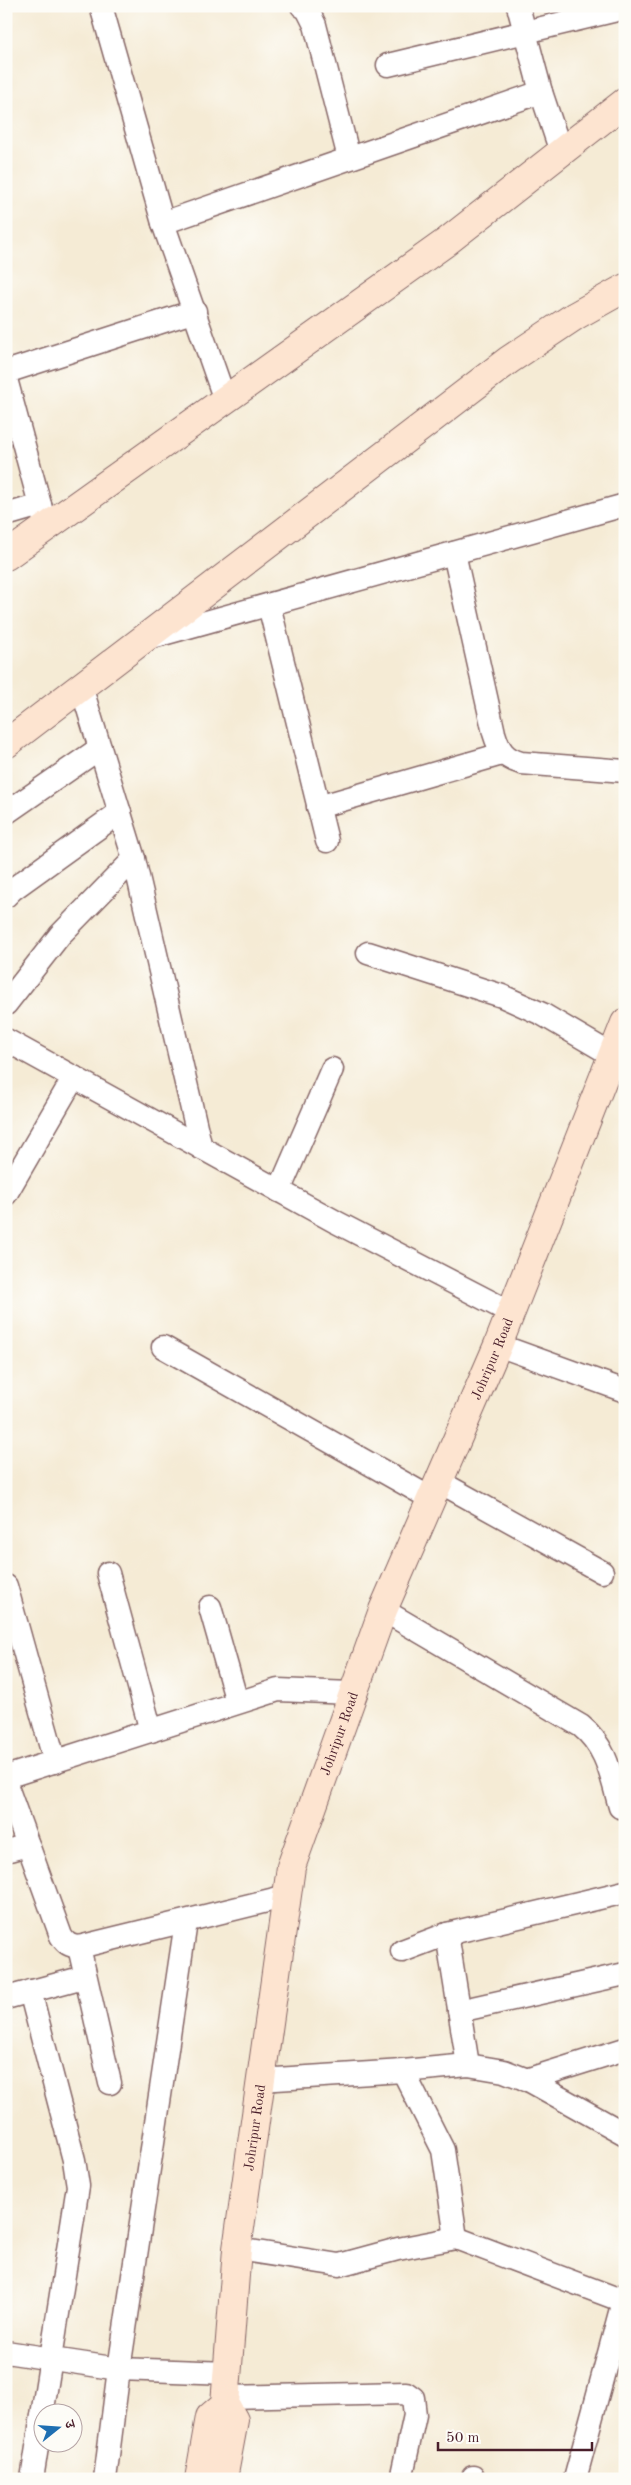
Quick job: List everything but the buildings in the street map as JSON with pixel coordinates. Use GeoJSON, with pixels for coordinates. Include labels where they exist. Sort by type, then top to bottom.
{"type":"FeatureCollection","features":[{"type":"Feature","properties":{"kind":"street"},"geometry":{"type":"LineString","coordinates":[[101,6],[163,223],[225,400]]}},
{"type":"Feature","properties":{"kind":"street"},"geometry":{"type":"LineString","coordinates":[[518,6],[561,152]]}},
{"type":"Feature","properties":{"kind":"street"},"geometry":{"type":"LineString","coordinates":[[309,7],[349,158]]}},
{"type":"Feature","properties":{"kind":"street"},"geometry":{"type":"LineString","coordinates":[[388,66],[625,8]]}},
{"type":"Feature","properties":{"kind":"street"},"geometry":{"type":"LineString","coordinates":[[163,223],[542,92]]}},
{"type":"Feature","properties":{"kind":"street"},"geometry":{"type":"LineString","coordinates":[[6,556],[43,516],[225,400],[445,243],[625,102]]}},
{"type":"Feature","properties":{"kind":"street"},"geometry":{"type":"LineString","coordinates":[[6,744],[509,360],[575,316],[625,288]]}},
{"type":"Feature","properties":{"kind":"street"},"geometry":{"type":"LineString","coordinates":[[6,372],[195,311]]}},
{"type":"Feature","properties":{"kind":"street"},"geometry":{"type":"LineString","coordinates":[[6,379],[12,425],[43,516]]}},
{"type":"Feature","properties":{"kind":"street"},"geometry":{"type":"LineString","coordinates":[[142,640],[625,506]]}},
{"type":"Feature","properties":{"kind":"street"},"geometry":{"type":"LineString","coordinates":[[6,515],[43,516]]}},
{"type":"Feature","properties":{"kind":"street"},"geometry":{"type":"LineString","coordinates":[[454,553],[494,733],[502,754],[510,760],[521,763],[625,771]]}},
{"type":"Feature","properties":{"kind":"street"},"geometry":{"type":"LineString","coordinates":[[269,605],[327,841]]}},
{"type":"Feature","properties":{"kind":"street"},"geometry":{"type":"LineString","coordinates":[[81,686],[134,859],[201,1148]]}},
{"type":"Feature","properties":{"kind":"street"},"geometry":{"type":"LineString","coordinates":[[6,813],[100,748]]}},
{"type":"Feature","properties":{"kind":"street"},"geometry":{"type":"LineString","coordinates":[[318,807],[502,754]]}},
{"type":"Feature","properties":{"kind":"street"},"geometry":{"type":"LineString","coordinates":[[6,896],[120,812]]}},
{"type":"Feature","properties":{"kind":"street"},"geometry":{"type":"LineString","coordinates":[[6,1004],[60,935],[134,859]]}},
{"type":"Feature","properties":{"kind":"street"},"geometry":{"type":"LineString","coordinates":[[368,953],[502,996],[542,1014],[612,1055]]}},
{"type":"Feature","properties":{"kind":"street","name":"Johripur Road"},"geometry":{"type":"LineString","coordinates":[[226,2391],[237,2249],[291,1868],[351,1693],[383,1610],[498,1345],[625,1023]]}},
{"type":"Feature","properties":{"kind":"street"},"geometry":{"type":"LineString","coordinates":[[6,1040],[279,1191],[510,1312]]}},
{"type":"Feature","properties":{"kind":"street"},"geometry":{"type":"LineString","coordinates":[[279,1191],[332,1069]]}},
{"type":"Feature","properties":{"kind":"street"},"geometry":{"type":"LineString","coordinates":[[6,1194],[74,1077]]}},
{"type":"Feature","properties":{"kind":"street"},"geometry":{"type":"LineString","coordinates":[[498,1345],[625,1391]]}},
{"type":"Feature","properties":{"kind":"street"},"geometry":{"type":"LineString","coordinates":[[163,1346],[435,1490],[602,1572]]}},
{"type":"Feature","properties":{"kind":"street"},"geometry":{"type":"LineString","coordinates":[[108,1573],[151,1731]]}},
{"type":"Feature","properties":{"kind":"street"},"geometry":{"type":"LineString","coordinates":[[6,1586],[56,1762]]}},
{"type":"Feature","properties":{"kind":"street"},"geometry":{"type":"LineString","coordinates":[[210,1607],[237,1702]]}},
{"type":"Feature","properties":{"kind":"street"},"geometry":{"type":"LineString","coordinates":[[383,1610],[582,1726],[594,1736],[605,1757],[620,1806]]}},
{"type":"Feature","properties":{"kind":"street"},"geometry":{"type":"LineString","coordinates":[[6,1777],[278,1690],[351,1693]]}},
{"type":"Feature","properties":{"kind":"street"},"geometry":{"type":"LineString","coordinates":[[6,1784],[61,1936],[66,1944],[79,1947],[287,1896]]}},
{"type":"Feature","properties":{"kind":"street"},"geometry":{"type":"LineString","coordinates":[[6,1851],[28,1845]]}},
{"type":"Feature","properties":{"kind":"street"},"geometry":{"type":"LineString","coordinates":[[402,1951],[447,1934],[625,1892]]}},
{"type":"Feature","properties":{"kind":"street"},"geometry":{"type":"LineString","coordinates":[[106,2479],[119,2369],[186,1922]]}},
{"type":"Feature","properties":{"kind":"street"},"geometry":{"type":"LineString","coordinates":[[447,1934],[468,2065]]}},
{"type":"Feature","properties":{"kind":"street"},"geometry":{"type":"LineString","coordinates":[[79,1947],[84,1976],[110,2083]]}},
{"type":"Feature","properties":{"kind":"street"},"geometry":{"type":"LineString","coordinates":[[459,2011],[625,1974]]}},
{"type":"Feature","properties":{"kind":"street"},"geometry":{"type":"LineString","coordinates":[[6,1998],[84,1976]]}},
{"type":"Feature","properties":{"kind":"street"},"geometry":{"type":"LineString","coordinates":[[30,1991],[74,2160],[78,2186],[32,2479]]}},
{"type":"Feature","properties":{"kind":"street"},"geometry":{"type":"LineString","coordinates":[[526,2080],[625,2049]]}},
{"type":"Feature","properties":{"kind":"street"},"geometry":{"type":"LineString","coordinates":[[260,2080],[468,2065],[504,2071],[526,2080],[625,2134]]}},
{"type":"Feature","properties":{"kind":"street"},"geometry":{"type":"LineString","coordinates":[[404,2071],[443,2150],[456,2238]]}},
{"type":"Feature","properties":{"kind":"street"},"geometry":{"type":"LineString","coordinates":[[237,2249],[339,2265],[398,2249],[456,2238],[624,2298],[575,2479]]}},
{"type":"Feature","properties":{"kind":"street"},"geometry":{"type":"LineString","coordinates":[[6,2352],[119,2369],[226,2391],[406,2393],[413,2398],[416,2415],[401,2479]]}},
{"type":"Feature","properties":{"kind":"street"},"geometry":{"type":"LineString","coordinates":[[199,2479],[210,2417],[226,2391]]}},
{"type":"Feature","properties":{"kind":"street"},"geometry":{"type":"LineString","coordinates":[[223,2479],[234,2420],[226,2391]]}}]}
